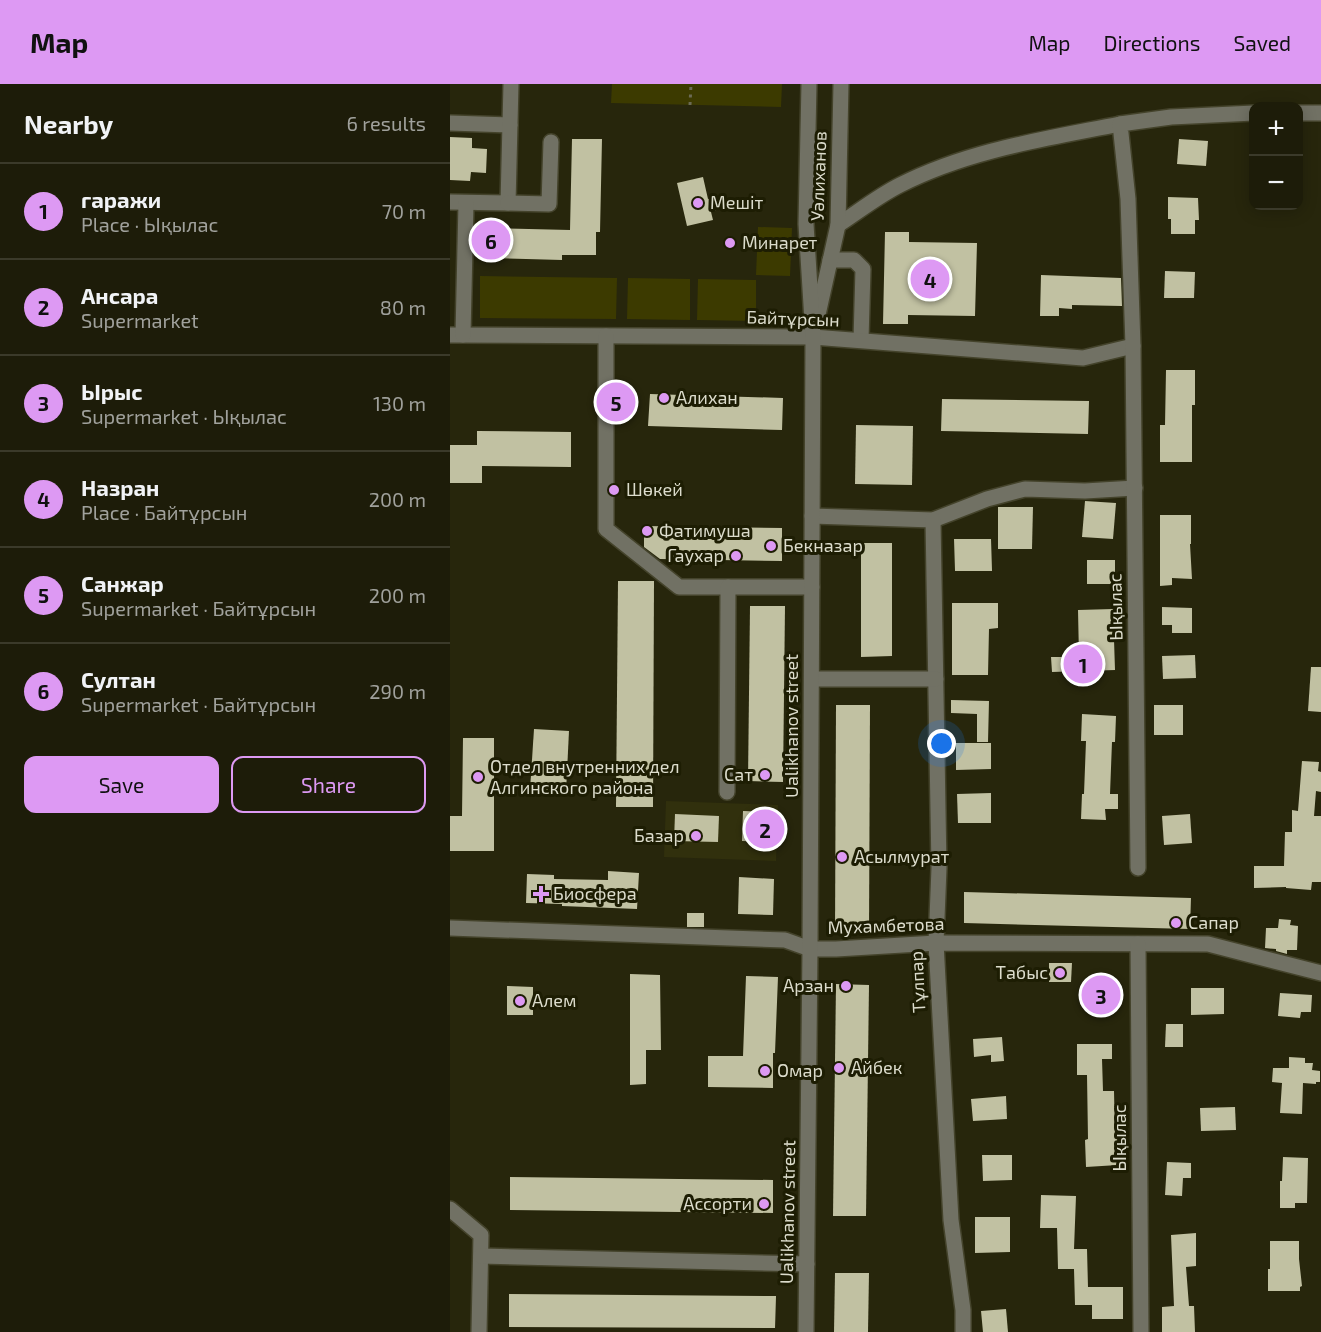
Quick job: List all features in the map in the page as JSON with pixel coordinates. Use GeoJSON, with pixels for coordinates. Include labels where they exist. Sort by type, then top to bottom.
{"type":"FeatureCollection","features":[{"type":"Feature","properties":{"kind":"street"},"geometry":{"type":"LineString","coordinates":[[508,203],[511,84]]}},
{"type":"Feature","properties":{"kind":"street","name":"Уәлиханов"},"geometry":{"type":"LineString","coordinates":[[809,84],[806,224],[813,337]]}},
{"type":"Feature","properties":{"kind":"street","name":"Уәлиханов"},"geometry":{"type":"LineString","coordinates":[[813,337],[838,225],[841,84]]}},
{"type":"Feature","properties":{"kind":"street"},"geometry":{"type":"LineString","coordinates":[[838,225],[899,185],[953,161],[1013,145],[1120,124],[1171,117],[1249,113]]}},
{"type":"Feature","properties":{"kind":"street"},"geometry":{"type":"LineString","coordinates":[[1303,113],[1321,113]]}},
{"type":"Feature","properties":{"kind":"street"},"geometry":{"type":"LineString","coordinates":[[450,123],[510,125]]}},
{"type":"Feature","properties":{"kind":"street","name":"Ықылас"},"geometry":{"type":"LineString","coordinates":[[1120,124],[1128,200],[1133,346],[1138,868]]}},
{"type":"Feature","properties":{"kind":"street"},"geometry":{"type":"LineString","coordinates":[[450,202],[549,204],[550,142]]}},
{"type":"Feature","properties":{"kind":"street"},"geometry":{"type":"LineString","coordinates":[[457,335],[466,202]]}},
{"type":"Feature","properties":{"kind":"street"},"geometry":{"type":"LineString","coordinates":[[830,260],[854,261],[863,268],[861,340]]}},
{"type":"Feature","properties":{"kind":"street","name":"Байтұрсын"},"geometry":{"type":"LineString","coordinates":[[457,335],[813,337],[1083,358],[1133,346]]}},
{"type":"Feature","properties":{"kind":"street"},"geometry":{"type":"LineString","coordinates":[[606,336],[606,529],[679,587],[812,587]]}},
{"type":"Feature","properties":{"kind":"street","name":"Ualikhanov street"},"geometry":{"type":"LineString","coordinates":[[806,1332],[813,337]]}},
{"type":"Feature","properties":{"kind":"street"},"geometry":{"type":"LineString","coordinates":[[812,516],[933,520],[987,499],[1025,489],[1085,491],[1135,488]]}},
{"type":"Feature","properties":{"kind":"street","name":"Тұлпар"},"geometry":{"type":"LineString","coordinates":[[933,520],[939,868],[936,943],[951,1220],[963,1310],[963,1332]]}},
{"type":"Feature","properties":{"kind":"street"},"geometry":{"type":"LineString","coordinates":[[727,792],[728,587]]}},
{"type":"Feature","properties":{"kind":"street"},"geometry":{"type":"LineString","coordinates":[[812,679],[936,679]]}},
{"type":"Feature","properties":{"kind":"street","name":"Мухамбетова"},"geometry":{"type":"LineString","coordinates":[[450,928],[785,940],[810,949],[936,943],[1208,944],[1321,973]]}},
{"type":"Feature","properties":{"kind":"street","name":"Ықылас"},"geometry":{"type":"LineString","coordinates":[[1137,944],[1141,1332]]}},
{"type":"Feature","properties":{"kind":"street"},"geometry":{"type":"LineString","coordinates":[[450,1209],[481,1235],[479,1332]]}},
{"type":"Feature","properties":{"kind":"street"},"geometry":{"type":"LineString","coordinates":[[481,1256],[807,1264]]}},
{"type":"Feature","properties":{"kind":"path"},"geometry":{"type":"LineString","coordinates":[[690,105],[691,84]]}},
{"type":"Feature","properties":{"kind":"shaded area"},"geometry":{"type":"Polygon","coordinates":[[[612,84],[782,84],[781,107],[611,103],[612,84]]]}},
{"type":"Feature","properties":{"kind":"shaded area"},"geometry":{"type":"Polygon","coordinates":[[[758,227],[792,228],[790,276],[756,275],[758,227]]]}},
{"type":"Feature","properties":{"kind":"shaded area"},"geometry":{"type":"Polygon","coordinates":[[[480,276],[617,278],[616,319],[480,318],[480,276]]]}},
{"type":"Feature","properties":{"kind":"shaded area"},"geometry":{"type":"Polygon","coordinates":[[[628,278],[690,279],[690,320],[627,319],[628,278]]]}},
{"type":"Feature","properties":{"kind":"shaded area"},"geometry":{"type":"Polygon","coordinates":[[[698,279],[756,280],[756,321],[697,320],[698,279]]]}},
{"type":"Feature","properties":{"kind":"shaded area","name":"Базар"},"geometry":{"type":"Polygon","coordinates":[[[666,801],[778,805],[776,861],[664,857],[666,801]]]}},
{"type":"Feature","properties":{"kind":"building"},"geometry":{"type":"Polygon","coordinates":[[[450,137],[472,138],[472,148],[487,149],[486,173],[471,172],[470,181],[450,180],[450,137]]]}},
{"type":"Feature","properties":{"kind":"building"},"geometry":{"type":"Polygon","coordinates":[[[572,139],[602,139],[600,232],[596,232],[596,255],[562,255],[562,260],[488,258],[489,228],[570,230],[572,139]]]}},
{"type":"Feature","properties":{"kind":"building"},"geometry":{"type":"Polygon","coordinates":[[[1179,139],[1208,141],[1206,166],[1177,164],[1179,139]]]}},
{"type":"Feature","properties":{"kind":"building","name":"Мешіт"},"geometry":{"type":"Polygon","coordinates":[[[703,177],[708,199],[712,198],[716,210],[711,212],[713,220],[687,226],[677,183],[703,177]]]}},
{"type":"Feature","properties":{"kind":"building"},"geometry":{"type":"Polygon","coordinates":[[[1168,197],[1198,198],[1199,220],[1195,220],[1195,234],[1171,234],[1168,197]]]}},
{"type":"Feature","properties":{"kind":"building"},"geometry":{"type":"Polygon","coordinates":[[[885,232],[909,232],[909,242],[977,243],[975,316],[908,315],[908,324],[883,324],[885,232]]]}},
{"type":"Feature","properties":{"kind":"building"},"geometry":{"type":"Polygon","coordinates":[[[1165,271],[1195,272],[1194,298],[1164,298],[1165,271]]]}},
{"type":"Feature","properties":{"kind":"building"},"geometry":{"type":"Polygon","coordinates":[[[1041,275],[1121,278],[1122,306],[1072,305],[1072,309],[1059,308],[1059,316],[1040,316],[1041,275]]]}},
{"type":"Feature","properties":{"kind":"building"},"geometry":{"type":"Polygon","coordinates":[[[1166,370],[1195,370],[1195,405],[1192,405],[1192,462],[1160,462],[1160,425],[1165,425],[1166,370]]]}},
{"type":"Feature","properties":{"kind":"building"},"geometry":{"type":"Polygon","coordinates":[[[650,394],[783,398],[782,430],[648,426],[650,394]]]}},
{"type":"Feature","properties":{"kind":"building"},"geometry":{"type":"Polygon","coordinates":[[[942,399],[1089,401],[1088,434],[941,431],[942,399]]]}},
{"type":"Feature","properties":{"kind":"building"},"geometry":{"type":"Polygon","coordinates":[[[856,425],[913,426],[912,485],[855,484],[856,425]]]}},
{"type":"Feature","properties":{"kind":"building"},"geometry":{"type":"Polygon","coordinates":[[[477,431],[571,432],[571,467],[482,466],[482,483],[450,483],[450,445],[477,445],[477,431]]]}},
{"type":"Feature","properties":{"kind":"building"},"geometry":{"type":"Polygon","coordinates":[[[1085,501],[1116,503],[1113,539],[1082,537],[1085,501]]]}},
{"type":"Feature","properties":{"kind":"building"},"geometry":{"type":"Polygon","coordinates":[[[998,507],[1033,507],[1032,549],[998,549],[998,507]]]}},
{"type":"Feature","properties":{"kind":"building"},"geometry":{"type":"Polygon","coordinates":[[[1160,515],[1191,515],[1192,579],[1172,578],[1172,585],[1160,586],[1160,515]]]}},
{"type":"Feature","properties":{"kind":"building"},"geometry":{"type":"Polygon","coordinates":[[[644,526],[782,528],[782,561],[660,559],[644,547],[644,526]]]}},
{"type":"Feature","properties":{"kind":"building"},"geometry":{"type":"Polygon","coordinates":[[[954,539],[991,539],[992,571],[955,571],[954,539]]]}},
{"type":"Feature","properties":{"kind":"building"},"geometry":{"type":"Polygon","coordinates":[[[861,543],[892,543],[892,656],[861,657],[861,543]]]}},
{"type":"Feature","properties":{"kind":"building"},"geometry":{"type":"Polygon","coordinates":[[[1087,560],[1115,560],[1115,584],[1087,584],[1087,560]]]}},
{"type":"Feature","properties":{"kind":"building"},"geometry":{"type":"Polygon","coordinates":[[[618,581],[654,581],[653,807],[616,807],[618,581]]]}},
{"type":"Feature","properties":{"kind":"building"},"geometry":{"type":"Polygon","coordinates":[[[952,603],[998,603],[998,628],[989,629],[988,675],[952,675],[952,603]]]}},
{"type":"Feature","properties":{"kind":"building"},"geometry":{"type":"Polygon","coordinates":[[[750,606],[785,606],[783,782],[748,781],[750,606]]]}},
{"type":"Feature","properties":{"kind":"building"},"geometry":{"type":"Polygon","coordinates":[[[1162,607],[1192,608],[1192,633],[1172,633],[1172,625],[1162,625],[1162,607]]]}},
{"type":"Feature","properties":{"kind":"building"},"geometry":{"type":"Polygon","coordinates":[[[1113,609],[1115,670],[1052,672],[1051,657],[1079,657],[1078,610],[1113,609]]]}},
{"type":"Feature","properties":{"kind":"building"},"geometry":{"type":"Polygon","coordinates":[[[1195,655],[1196,678],[1163,679],[1162,656],[1195,655]]]}},
{"type":"Feature","properties":{"kind":"building"},"geometry":{"type":"Polygon","coordinates":[[[1311,667],[1321,667],[1321,712],[1308,711],[1311,667]]]}},
{"type":"Feature","properties":{"kind":"building"},"geometry":{"type":"Polygon","coordinates":[[[951,700],[989,701],[988,742],[977,742],[977,714],[951,713],[951,700]]]}},
{"type":"Feature","properties":{"kind":"building"},"geometry":{"type":"Polygon","coordinates":[[[836,705],[870,705],[869,934],[835,933],[836,705]]]}},
{"type":"Feature","properties":{"kind":"building"},"geometry":{"type":"Polygon","coordinates":[[[1154,705],[1183,705],[1183,735],[1154,735],[1154,705]]]}},
{"type":"Feature","properties":{"kind":"building"},"geometry":{"type":"Polygon","coordinates":[[[1082,714],[1116,716],[1115,742],[1112,742],[1110,794],[1118,794],[1118,809],[1105,809],[1106,820],[1081,819],[1086,741],[1081,741],[1082,714]]]}},
{"type":"Feature","properties":{"kind":"building"},"geometry":{"type":"Polygon","coordinates":[[[534,729],[569,731],[566,792],[530,790],[534,729]]]}},
{"type":"Feature","properties":{"kind":"building","name":"Отдел внутренних дел Алгинского района"},"geometry":{"type":"Polygon","coordinates":[[[463,738],[494,738],[494,851],[450,851],[450,816],[462,816],[463,738]]]}},
{"type":"Feature","properties":{"kind":"building"},"geometry":{"type":"Polygon","coordinates":[[[956,743],[991,743],[991,769],[956,770],[956,743]]]}},
{"type":"Feature","properties":{"kind":"building"},"geometry":{"type":"Polygon","coordinates":[[[1302,761],[1319,762],[1318,771],[1321,772],[1321,792],[1316,791],[1314,816],[1321,816],[1321,882],[1312,882],[1311,890],[1286,887],[1254,888],[1254,866],[1284,866],[1285,832],[1292,832],[1292,810],[1298,811],[1302,761]]]}},
{"type":"Feature","properties":{"kind":"building"},"geometry":{"type":"Polygon","coordinates":[[[991,793],[991,823],[958,823],[957,794],[991,793]]]}},
{"type":"Feature","properties":{"kind":"building"},"geometry":{"type":"Polygon","coordinates":[[[743,811],[772,812],[772,842],[742,841],[743,811]]]}},
{"type":"Feature","properties":{"kind":"building"},"geometry":{"type":"Polygon","coordinates":[[[675,814],[719,816],[718,842],[674,841],[675,814]]]}},
{"type":"Feature","properties":{"kind":"building"},"geometry":{"type":"Polygon","coordinates":[[[1190,814],[1192,843],[1164,845],[1162,816],[1190,814]]]}},
{"type":"Feature","properties":{"kind":"building"},"geometry":{"type":"Polygon","coordinates":[[[608,871],[639,873],[637,909],[526,903],[527,874],[554,875],[554,879],[608,880],[608,871]]]}},
{"type":"Feature","properties":{"kind":"building"},"geometry":{"type":"Polygon","coordinates":[[[739,877],[774,879],[773,915],[738,914],[739,877]]]}},
{"type":"Feature","properties":{"kind":"building"},"geometry":{"type":"Polygon","coordinates":[[[964,892],[1191,898],[1190,929],[964,923],[964,892]]]}},
{"type":"Feature","properties":{"kind":"building"},"geometry":{"type":"Polygon","coordinates":[[[687,913],[704,913],[704,927],[687,927],[687,913]]]}},
{"type":"Feature","properties":{"kind":"building"},"geometry":{"type":"Polygon","coordinates":[[[1279,919],[1291,920],[1290,925],[1298,926],[1297,950],[1287,950],[1287,954],[1276,951],[1276,949],[1265,948],[1266,928],[1278,928],[1279,919]]]}},
{"type":"Feature","properties":{"kind":"building","name":"Табыс"},"geometry":{"type":"Polygon","coordinates":[[[1049,963],[1072,963],[1071,982],[1049,982],[1049,963]]]}},
{"type":"Feature","properties":{"kind":"building"},"geometry":{"type":"Polygon","coordinates":[[[630,974],[660,975],[661,1050],[646,1050],[646,1084],[630,1085],[630,974]]]}},
{"type":"Feature","properties":{"kind":"building"},"geometry":{"type":"Polygon","coordinates":[[[746,976],[778,977],[773,1088],[708,1087],[708,1056],[743,1056],[746,976]]]}},
{"type":"Feature","properties":{"kind":"building"},"geometry":{"type":"Polygon","coordinates":[[[836,984],[869,985],[866,1216],[833,1216],[836,984]]]}},
{"type":"Feature","properties":{"kind":"building","name":"Алем"},"geometry":{"type":"Polygon","coordinates":[[[507,986],[533,987],[533,1015],[507,1015],[507,986]]]}},
{"type":"Feature","properties":{"kind":"building"},"geometry":{"type":"Polygon","coordinates":[[[1114,986],[1115,1004],[1088,1004],[1087,987],[1114,986]]]}},
{"type":"Feature","properties":{"kind":"building"},"geometry":{"type":"Polygon","coordinates":[[[1191,988],[1224,988],[1224,1014],[1191,1015],[1191,988]]]}},
{"type":"Feature","properties":{"kind":"building"},"geometry":{"type":"Polygon","coordinates":[[[1280,993],[1312,995],[1311,1012],[1301,1012],[1300,1018],[1278,1016],[1280,993]]]}},
{"type":"Feature","properties":{"kind":"building"},"geometry":{"type":"Polygon","coordinates":[[[1166,1024],[1183,1024],[1183,1047],[1165,1047],[1166,1024]]]}},
{"type":"Feature","properties":{"kind":"building"},"geometry":{"type":"Polygon","coordinates":[[[1002,1037],[1004,1061],[991,1062],[991,1055],[974,1057],[973,1039],[1002,1037]]]}},
{"type":"Feature","properties":{"kind":"building"},"geometry":{"type":"Polygon","coordinates":[[[1077,1044],[1112,1044],[1112,1059],[1102,1059],[1103,1091],[1114,1091],[1118,1165],[1086,1167],[1087,1075],[1077,1075],[1077,1044]]]}},
{"type":"Feature","properties":{"kind":"building"},"geometry":{"type":"Polygon","coordinates":[[[1289,1057],[1305,1058],[1305,1063],[1313,1063],[1312,1070],[1320,1071],[1320,1082],[1303,1083],[1302,1114],[1280,1113],[1282,1083],[1272,1082],[1273,1068],[1289,1068],[1289,1057]]]}},
{"type":"Feature","properties":{"kind":"building"},"geometry":{"type":"Polygon","coordinates":[[[1006,1096],[1007,1119],[973,1121],[971,1099],[1006,1096]]]}},
{"type":"Feature","properties":{"kind":"building"},"geometry":{"type":"Polygon","coordinates":[[[1235,1107],[1236,1130],[1201,1131],[1200,1108],[1235,1107]]]}},
{"type":"Feature","properties":{"kind":"building"},"geometry":{"type":"Polygon","coordinates":[[[982,1155],[1012,1155],[1012,1180],[983,1181],[982,1155]]]}},
{"type":"Feature","properties":{"kind":"building"},"geometry":{"type":"Polygon","coordinates":[[[1283,1157],[1308,1158],[1307,1203],[1295,1203],[1295,1208],[1280,1208],[1283,1157]]]}},
{"type":"Feature","properties":{"kind":"building"},"geometry":{"type":"Polygon","coordinates":[[[1167,1162],[1191,1163],[1191,1178],[1183,1178],[1182,1196],[1165,1195],[1167,1162]]]}},
{"type":"Feature","properties":{"kind":"building"},"geometry":{"type":"Polygon","coordinates":[[[510,1177],[773,1180],[773,1213],[510,1210],[510,1177]]]}},
{"type":"Feature","properties":{"kind":"building"},"geometry":{"type":"Polygon","coordinates":[[[1041,1195],[1076,1196],[1074,1249],[1087,1249],[1088,1287],[1123,1287],[1123,1319],[1092,1319],[1092,1305],[1075,1305],[1074,1269],[1058,1269],[1057,1228],[1040,1228],[1041,1195]]]}},
{"type":"Feature","properties":{"kind":"building"},"geometry":{"type":"Polygon","coordinates":[[[975,1217],[1010,1217],[1010,1252],[975,1253],[975,1217]]]}},
{"type":"Feature","properties":{"kind":"building"},"geometry":{"type":"Polygon","coordinates":[[[1196,1233],[1196,1266],[1186,1267],[1189,1306],[1194,1306],[1195,1332],[1162,1332],[1162,1307],[1174,1306],[1171,1235],[1196,1233]]]}},
{"type":"Feature","properties":{"kind":"building"},"geometry":{"type":"Polygon","coordinates":[[[1270,1241],[1299,1241],[1302,1286],[1300,1291],[1268,1291],[1270,1241]]]}},
{"type":"Feature","properties":{"kind":"building"},"geometry":{"type":"Polygon","coordinates":[[[835,1273],[869,1273],[868,1332],[834,1332],[835,1273]]]}},
{"type":"Feature","properties":{"kind":"building"},"geometry":{"type":"Polygon","coordinates":[[[509,1294],[776,1296],[775,1328],[509,1327],[509,1294]]]}},
{"type":"Feature","properties":{"kind":"building"},"geometry":{"type":"Polygon","coordinates":[[[1006,1309],[1008,1332],[983,1332],[981,1311],[1006,1309]]]}},
{"type":"Feature","properties":{"kind":"place","name":"Мешіт"},"geometry":{"type":"Point","coordinates":[698,203]}},
{"type":"Feature","properties":{"kind":"place","name":"Султан"},"geometry":{"type":"Point","coordinates":[491,240]}},
{"type":"Feature","properties":{"kind":"place","name":"Минарет"},"geometry":{"type":"Point","coordinates":[730,243]}},
{"type":"Feature","properties":{"kind":"place","name":"Назран"},"geometry":{"type":"Point","coordinates":[930,279]}},
{"type":"Feature","properties":{"kind":"place","name":"Алихан"},"geometry":{"type":"Point","coordinates":[664,398]}},
{"type":"Feature","properties":{"kind":"place","name":"Санжар"},"geometry":{"type":"Point","coordinates":[616,402]}},
{"type":"Feature","properties":{"kind":"place","name":"Шөкей"},"geometry":{"type":"Point","coordinates":[614,490]}},
{"type":"Feature","properties":{"kind":"place","name":"Фатимуша"},"geometry":{"type":"Point","coordinates":[647,531]}},
{"type":"Feature","properties":{"kind":"place","name":"Бекназар"},"geometry":{"type":"Point","coordinates":[771,546]}},
{"type":"Feature","properties":{"kind":"place","name":"Гаухар"},"geometry":{"type":"Point","coordinates":[736,556]}},
{"type":"Feature","properties":{"kind":"place","name":"гаражи"},"geometry":{"type":"Point","coordinates":[1083,664]}},
{"type":"Feature","properties":{"kind":"place","name":"Сат"},"geometry":{"type":"Point","coordinates":[765,775]}},
{"type":"Feature","properties":{"kind":"place","name":"Отдел внутренних дел Алгинского района"},"geometry":{"type":"Point","coordinates":[478,777]}},
{"type":"Feature","properties":{"kind":"place","name":"Ансара"},"geometry":{"type":"Point","coordinates":[765,829]}},
{"type":"Feature","properties":{"kind":"place","name":"Базар"},"geometry":{"type":"Point","coordinates":[696,836]}},
{"type":"Feature","properties":{"kind":"place","name":"Асылмурат"},"geometry":{"type":"Point","coordinates":[842,857]}},
{"type":"Feature","properties":{"kind":"place","name":"Биосфера"},"geometry":{"type":"Point","coordinates":[541,894]}},
{"type":"Feature","properties":{"kind":"place","name":"Сапар"},"geometry":{"type":"Point","coordinates":[1176,923]}},
{"type":"Feature","properties":{"kind":"place","name":"Табыс"},"geometry":{"type":"Point","coordinates":[1060,973]}},
{"type":"Feature","properties":{"kind":"place","name":"Арзан"},"geometry":{"type":"Point","coordinates":[846,986]}},
{"type":"Feature","properties":{"kind":"place","name":"Ырыс"},"geometry":{"type":"Point","coordinates":[1101,995]}},
{"type":"Feature","properties":{"kind":"place","name":"Алем"},"geometry":{"type":"Point","coordinates":[520,1001]}},
{"type":"Feature","properties":{"kind":"place","name":"Айбек"},"geometry":{"type":"Point","coordinates":[839,1068]}},
{"type":"Feature","properties":{"kind":"place","name":"Омар"},"geometry":{"type":"Point","coordinates":[765,1071]}},
{"type":"Feature","properties":{"kind":"place","name":"Ассорти"},"geometry":{"type":"Point","coordinates":[764,1204]}}]}
